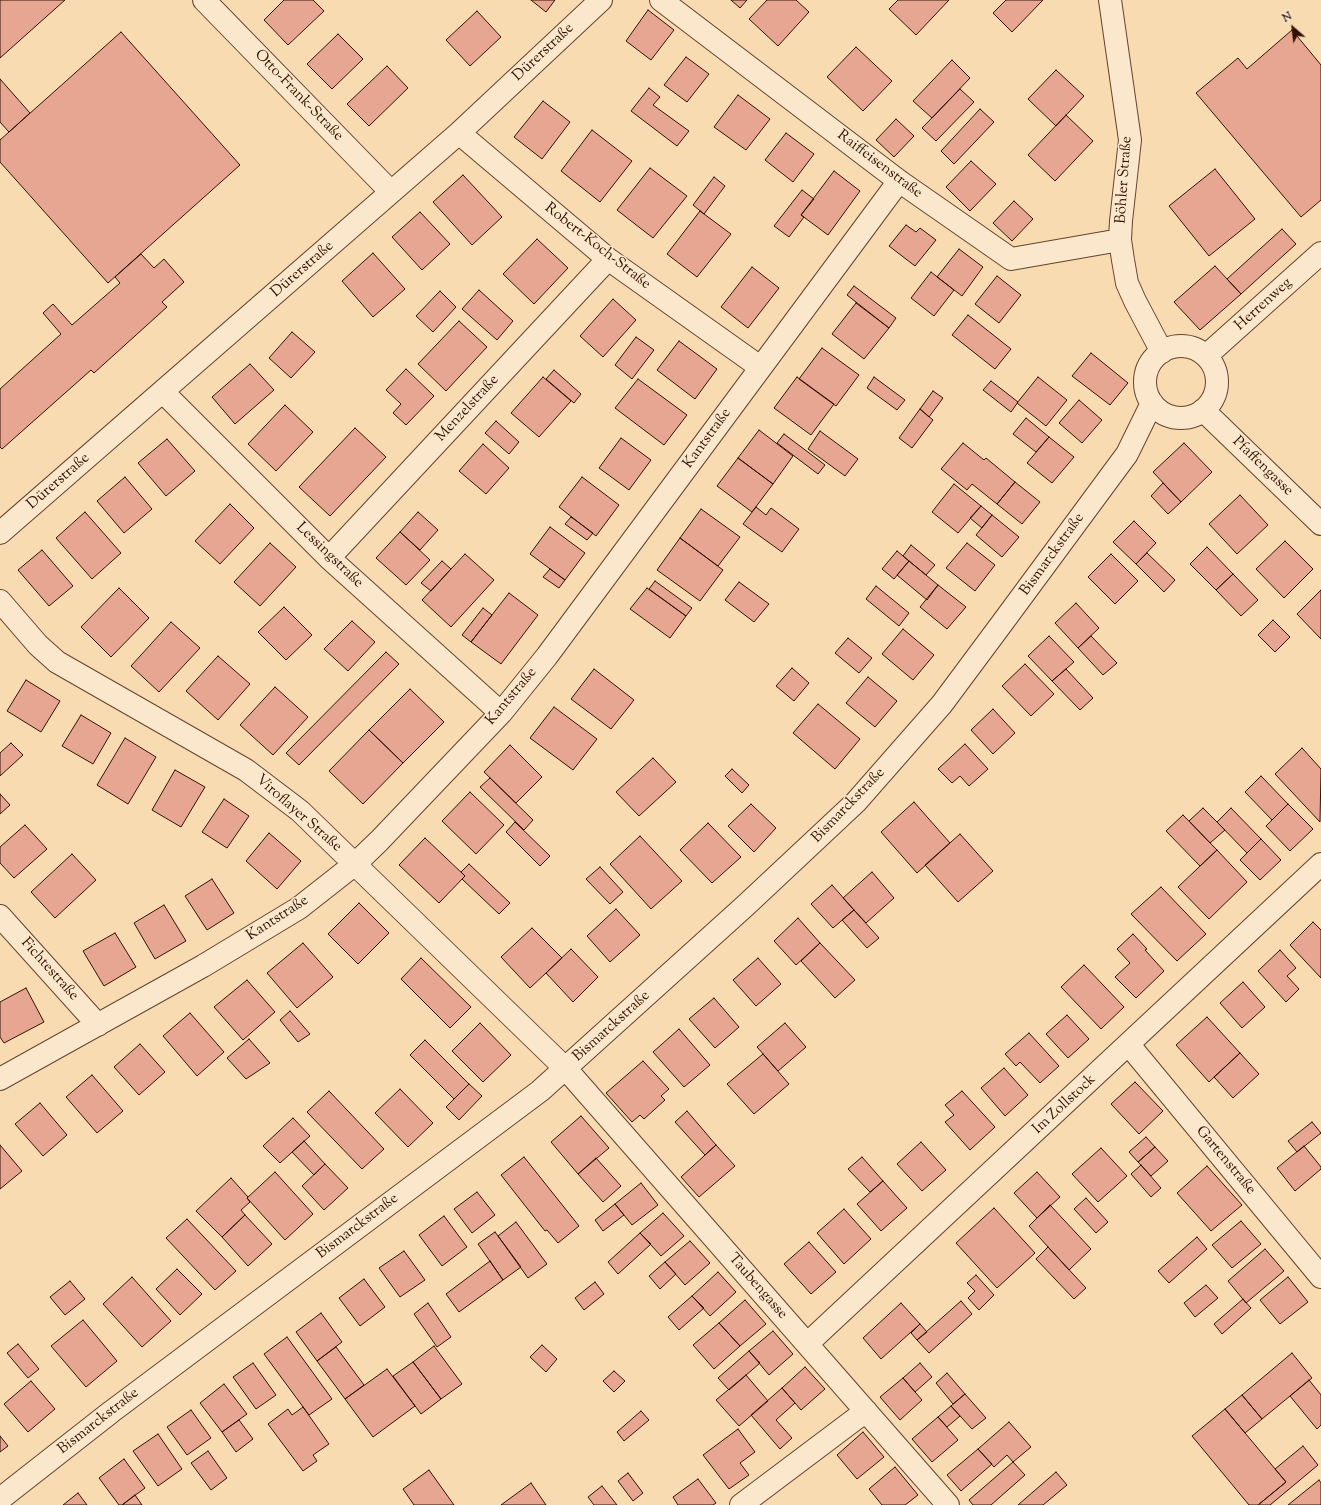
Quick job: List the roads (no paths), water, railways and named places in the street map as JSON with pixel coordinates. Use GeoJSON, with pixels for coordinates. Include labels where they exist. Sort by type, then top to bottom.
{"type":"FeatureCollection","features":[{"type":"Feature","properties":{"kind":"street","name":"Otto-Frank-Straße"},"geometry":{"type":"LineString","coordinates":[[204,0],[391,192]]}},
{"type":"Feature","properties":{"kind":"street","name":"Dürerstraße"},"geometry":{"type":"LineString","coordinates":[[0,533],[459,133],[601,0]]}},
{"type":"Feature","properties":{"kind":"street","name":"Raiffeisenstraße"},"geometry":{"type":"LineString","coordinates":[[661,0],[899,181],[1011,259],[1120,240]]}},
{"type":"Feature","properties":{"kind":"street","name":"Böhler Straße"},"geometry":{"type":"LineString","coordinates":[[1110,0],[1130,140],[1120,240],[1127,283],[1143,319],[1162,352]]}},
{"type":"Feature","properties":{"kind":"street","name":"Robert-Koch-Straße"},"geometry":{"type":"LineString","coordinates":[[459,133],[608,260],[760,367]]}},
{"type":"Feature","properties":{"kind":"street","name":"Kantstraße"},"geometry":{"type":"LineString","coordinates":[[0,1079],[203,966],[299,908],[355,864],[434,785],[501,713],[547,656],[899,181]]}},
{"type":"Feature","properties":{"kind":"street","name":"Herrenweg"},"geometry":{"type":"LineString","coordinates":[[1206,356],[1321,253]]}},
{"type":"Feature","properties":{"kind":"street","name":"Menzelstraße"},"geometry":{"type":"LineString","coordinates":[[329,558],[608,260]]}},
{"type":"Feature","properties":{"kind":"street"},"geometry":{"type":"LineString","coordinates":[[1185,346],[1196,349],[1206,356],[1213,366],[1217,378],[1216,390],[1212,401],[1203,410],[1189,417],[1172,417],[1161,412],[1152,403],[1147,394],[1146,374],[1152,362],[1162,352],[1173,347],[1185,346]]}},
{"type":"Feature","properties":{"kind":"street","name":"Lessingstraße"},"geometry":{"type":"LineString","coordinates":[[163,392],[329,558],[501,713]]}},
{"type":"Feature","properties":{"kind":"street","name":"Bismarckstraße"},"geometry":{"type":"LineString","coordinates":[[0,1499],[111,1412],[540,1091],[746,906],[856,802],[942,704],[1127,454],[1152,403]]}},
{"type":"Feature","properties":{"kind":"street","name":"Pfaffengasse"},"geometry":{"type":"LineString","coordinates":[[1203,410],[1321,524]]}},
{"type":"Feature","properties":{"kind":"street","name":"Bismarckstraße"},"geometry":{"type":"LineString","coordinates":[[1127,454],[1172,417]]}},
{"type":"Feature","properties":{"kind":"street","name":"Viroflayer Straße"},"geometry":{"type":"LineString","coordinates":[[0,601],[38,645],[57,662],[246,770],[300,812],[566,1069]]}},
{"type":"Feature","properties":{"kind":"street","name":"Im Zollstock"},"geometry":{"type":"LineString","coordinates":[[807,1344],[1129,1045],[1321,864]]}},
{"type":"Feature","properties":{"kind":"street","name":"Fichtestraße"},"geometry":{"type":"LineString","coordinates":[[0,916],[98,1025]]}},
{"type":"Feature","properties":{"kind":"street","name":"Gartenstraße"},"geometry":{"type":"LineString","coordinates":[[1129,1045],[1321,1277]]}},
{"type":"Feature","properties":{"kind":"street","name":"Taubengasse"},"geometry":{"type":"LineString","coordinates":[[566,1069],[948,1505]]}},
{"type":"Feature","properties":{"kind":"street"},"geometry":{"type":"LineString","coordinates":[[741,1505],[866,1411]]}}]}
